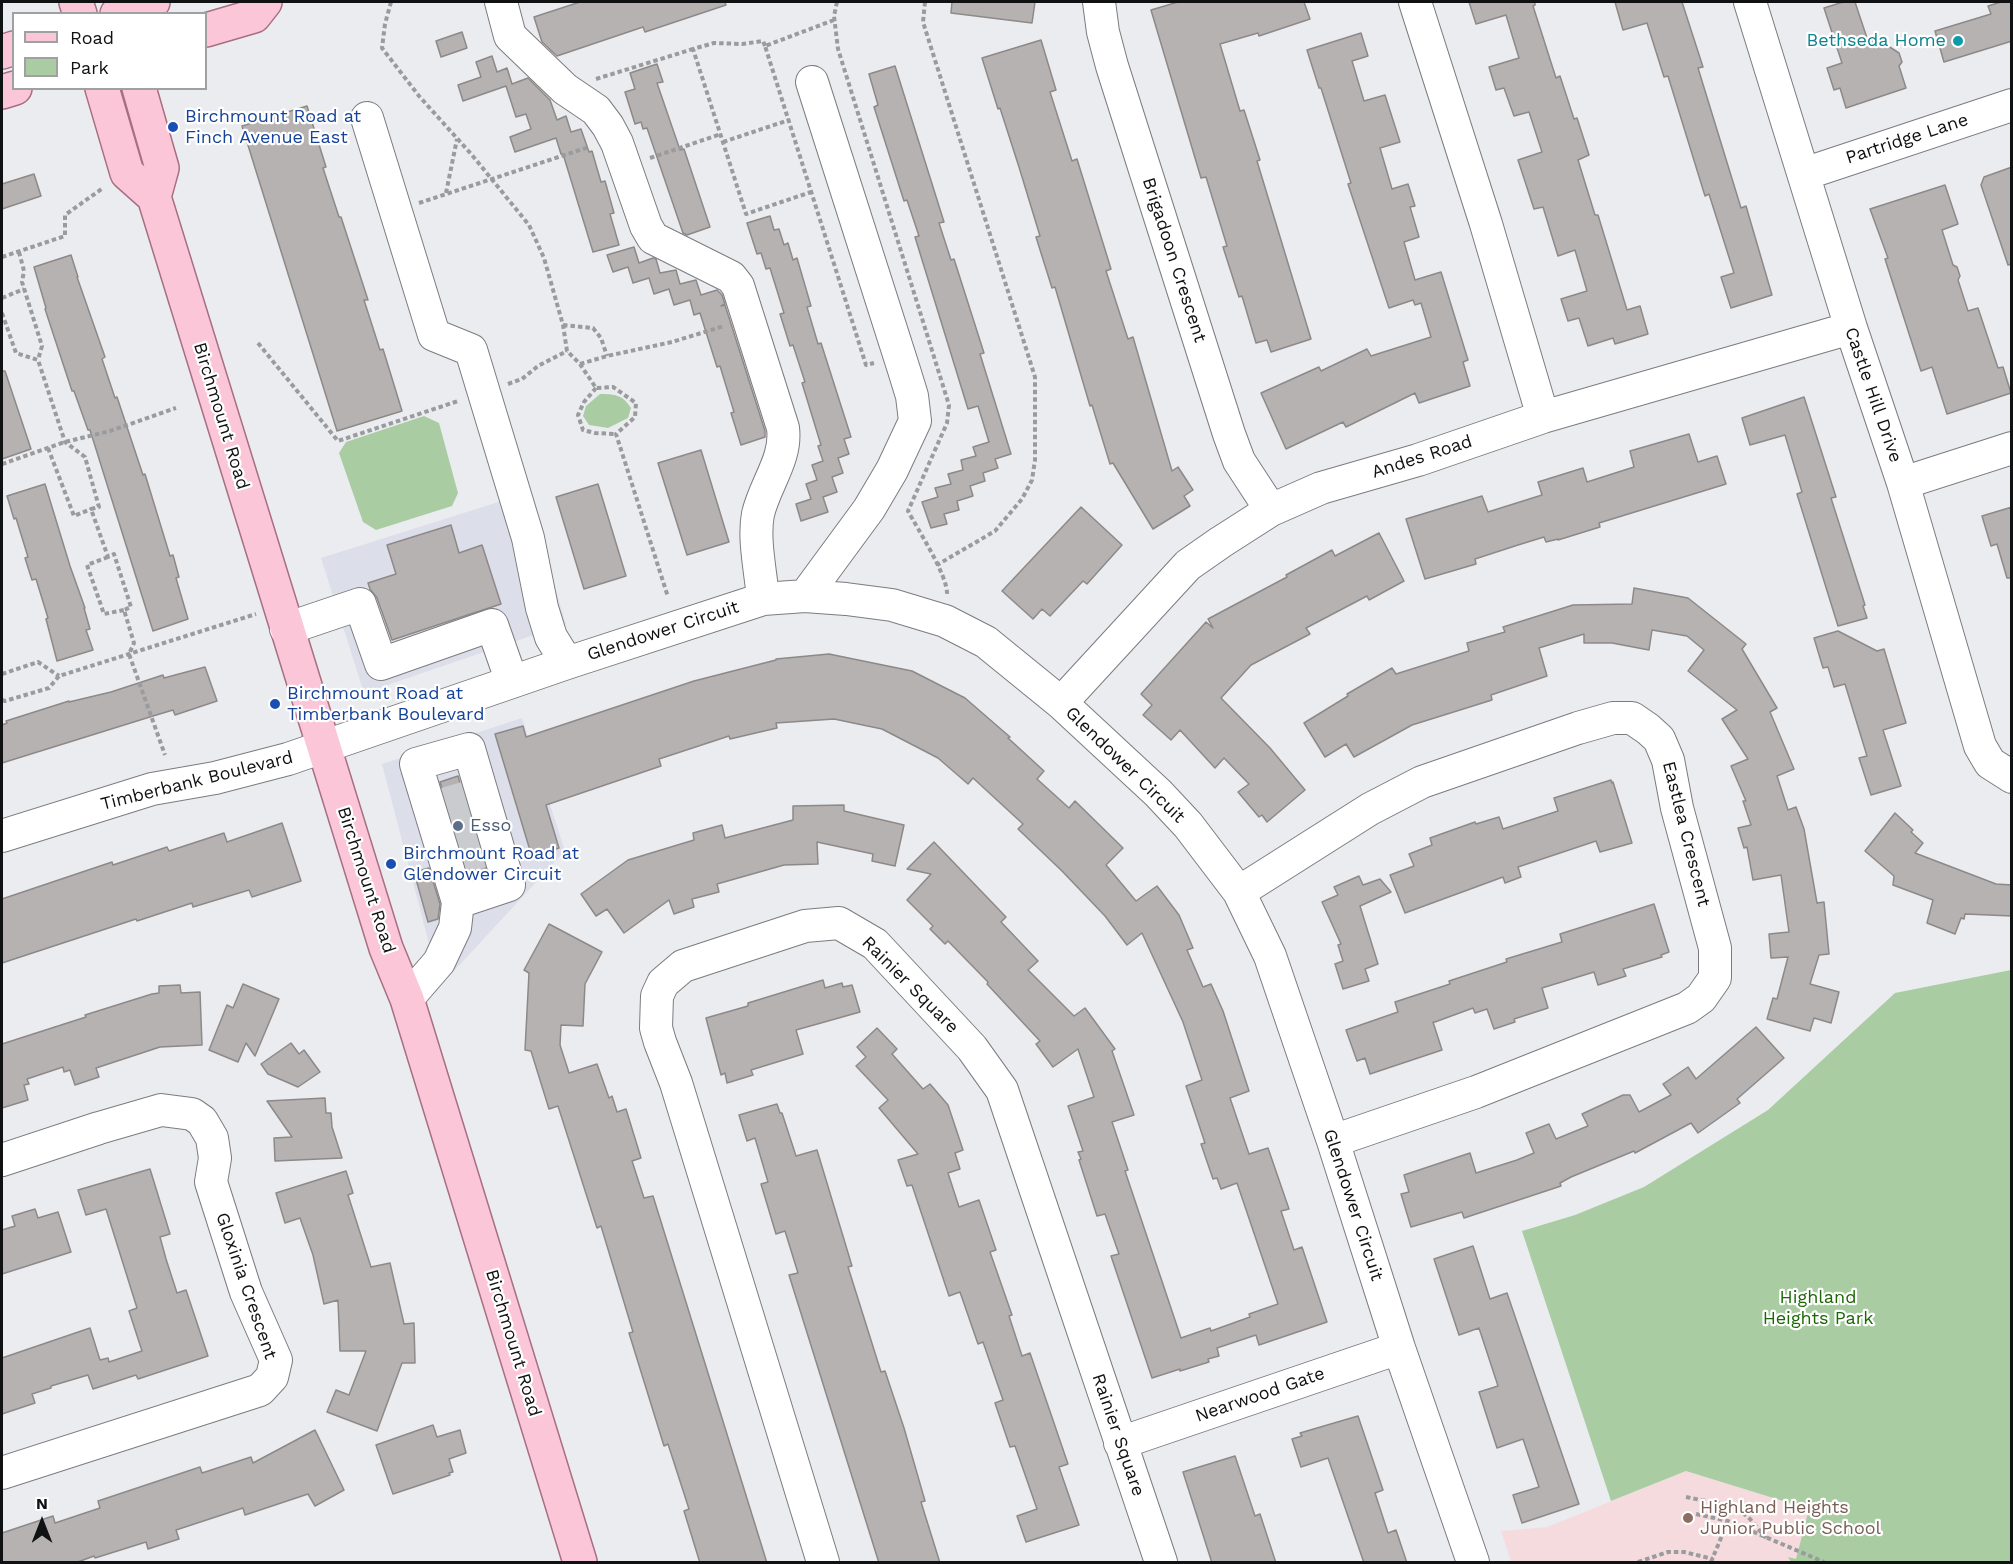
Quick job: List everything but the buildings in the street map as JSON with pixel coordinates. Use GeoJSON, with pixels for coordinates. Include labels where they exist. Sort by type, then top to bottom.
{"type":"FeatureCollection","features":[{"type":"Feature","properties":{"kind":"main road"},"geometry":{"type":"LineString","coordinates":[[120,12],[153,2]]}},
{"type":"Feature","properties":{"kind":"main road"},"geometry":{"type":"LineString","coordinates":[[207,30],[254,16],[265,2]]}},
{"type":"Feature","properties":{"kind":"main road"},"geometry":{"type":"LineString","coordinates":[[103,90],[127,173],[154,196],[162,168],[140,90]]}},
{"type":"Feature","properties":{"kind":"main road","name":"Birchmount Road"},"geometry":{"type":"LineString","coordinates":[[154,196],[323,747],[386,948],[406,999],[580,1563]]}},
{"type":"Feature","properties":{"kind":"street"},"geometry":{"type":"LineString","coordinates":[[501,2],[510,36],[566,89],[596,110],[620,153],[646,226],[653,238],[731,277],[738,286],[784,437],[783,449],[760,505],[757,525],[763,599]]}},
{"type":"Feature","properties":{"kind":"street","name":"Brigadoon Crescent"},"geometry":{"type":"LineString","coordinates":[[1100,2],[1103,32],[1112,66],[1229,434],[1239,461],[1271,510]]}},
{"type":"Feature","properties":{"kind":"street"},"geometry":{"type":"LineString","coordinates":[[1415,2],[1486,224],[1543,417]]}},
{"type":"Feature","properties":{"kind":"street","name":"Castle Hill Drive"},"geometry":{"type":"LineString","coordinates":[[1750,2],[1851,328],[1903,483],[1980,746],[1990,763],[2012,777]]}},
{"type":"Feature","properties":{"kind":"street"},"geometry":{"type":"LineString","coordinates":[[805,596],[869,509],[892,470],[915,421],[907,379],[812,82]]}},
{"type":"Feature","properties":{"kind":"street","name":"Partridge Lane"},"geometry":{"type":"LineString","coordinates":[[1803,174],[2012,105]]}},
{"type":"Feature","properties":{"kind":"street"},"geometry":{"type":"LineString","coordinates":[[367,118],[434,335],[471,350],[528,538],[542,608],[551,637],[567,663]]}},
{"type":"Feature","properties":{"kind":"street","name":"Andes Road"},"geometry":{"type":"LineString","coordinates":[[1061,703],[1188,566],[1271,510],[1321,488],[1418,460],[1543,417],[1851,328]]}},
{"type":"Feature","properties":{"kind":"street"},"geometry":{"type":"LineString","coordinates":[[1903,483],[2012,448]]}},
{"type":"Feature","properties":{"kind":"street","name":"Glendower Circuit"},"geometry":{"type":"LineString","coordinates":[[323,747],[567,663],[763,599],[805,596],[892,605],[945,621],[986,642],[1061,703],[1158,793],[1188,825],[1239,892],[1270,956],[1473,1563]]}},
{"type":"Feature","properties":{"kind":"street"},"geometry":{"type":"LineString","coordinates":[[283,618],[360,604],[381,664],[492,625],[512,682]]}},
{"type":"Feature","properties":{"kind":"street"},"geometry":{"type":"LineString","coordinates":[[423,713],[437,758]]}},
{"type":"Feature","properties":{"kind":"street","name":"Eastlea Crescent"},"geometry":{"type":"LineString","coordinates":[[1239,892],[1370,809],[1422,782],[1578,728],[1613,718],[1632,718],[1659,739],[1668,760],[1677,808],[1715,948],[1715,978],[1701,998],[1687,1008],[1476,1092],[1333,1141]]}},
{"type":"Feature","properties":{"kind":"street","name":"Timberbank Boulevard"},"geometry":{"type":"LineString","coordinates":[[2,836],[152,789],[215,778],[288,759],[323,747]]}},
{"type":"Feature","properties":{"kind":"street"},"geometry":{"type":"LineString","coordinates":[[406,999],[439,962],[455,928],[458,902],[463,828],[469,749],[416,765],[463,828],[508,885],[458,902]]}},
{"type":"Feature","properties":{"kind":"street","name":"Rainier Square"},"geometry":{"type":"LineString","coordinates":[[823,1563],[676,1083],[656,1028],[657,996],[663,983],[683,966],[805,926],[839,923],[875,944],[972,1048],[1002,1090],[1161,1563]]}},
{"type":"Feature","properties":{"kind":"street","name":"Gloxinia Crescent"},"geometry":{"type":"LineString","coordinates":[[2,1160],[161,1110],[192,1114],[202,1121],[212,1138],[215,1158],[211,1182],[246,1292],[276,1360],[272,1377],[260,1390],[2,1473]]}},
{"type":"Feature","properties":{"kind":"street","name":"Nearwood Gate"},"geometry":{"type":"LineString","coordinates":[[1120,1443],[1400,1348]]}},
{"type":"Feature","properties":{"kind":"path"},"geometry":{"type":"LineString","coordinates":[[391,2],[382,48],[419,96],[529,225],[544,258],[563,325],[567,351],[580,364],[596,388]]}},
{"type":"Feature","properties":{"kind":"path"},"geometry":{"type":"LineString","coordinates":[[925,2],[923,22],[1035,377],[1035,460],[1032,480],[1022,499],[995,531],[937,566]]}},
{"type":"Feature","properties":{"kind":"path"},"geometry":{"type":"LineString","coordinates":[[566,89],[714,43],[742,44],[763,41],[765,46]]}},
{"type":"Feature","properties":{"kind":"path"},"geometry":{"type":"LineString","coordinates":[[693,49],[746,214],[811,192]]}},
{"type":"Feature","properties":{"kind":"path"},"geometry":{"type":"LineString","coordinates":[[723,142],[789,120]]}},
{"type":"Feature","properties":{"kind":"path"},"geometry":{"type":"LineString","coordinates":[[395,210],[491,179],[721,134]]}},
{"type":"Feature","properties":{"kind":"path"},"geometry":{"type":"LineString","coordinates":[[446,194],[457,138]]}},
{"type":"Feature","properties":{"kind":"path"},"geometry":{"type":"LineString","coordinates":[[2,257],[65,236],[65,215],[103,188]]}},
{"type":"Feature","properties":{"kind":"path"},"geometry":{"type":"LineString","coordinates":[[19,252],[24,271],[22,282],[42,346],[38,360],[65,442],[85,457],[99,507],[74,516],[48,448]]}},
{"type":"Feature","properties":{"kind":"path"},"geometry":{"type":"LineString","coordinates":[[2,298],[24,289]]}},
{"type":"Feature","properties":{"kind":"path"},"geometry":{"type":"LineString","coordinates":[[2,313],[16,353],[38,360]]}},
{"type":"Feature","properties":{"kind":"path"},"geometry":{"type":"LineString","coordinates":[[580,364],[672,342],[748,318]]}},
{"type":"Feature","properties":{"kind":"path"},"geometry":{"type":"LineString","coordinates":[[563,325],[593,328],[601,339],[607,356]]}},
{"type":"Feature","properties":{"kind":"path"},"geometry":{"type":"LineString","coordinates":[[258,343],[338,441],[522,379],[538,366],[567,351]]}},
{"type":"Feature","properties":{"kind":"path"},"geometry":{"type":"LineString","coordinates":[[613,387],[636,403],[635,417],[616,434],[595,433],[583,429],[578,415],[584,402],[596,388],[613,387]]}},
{"type":"Feature","properties":{"kind":"path"},"geometry":{"type":"LineString","coordinates":[[2,464],[176,408]]}},
{"type":"Feature","properties":{"kind":"path"},"geometry":{"type":"LineString","coordinates":[[616,434],[668,597]]}},
{"type":"Feature","properties":{"kind":"path"},"geometry":{"type":"LineString","coordinates":[[91,509],[108,557]]}},
{"type":"Feature","properties":{"kind":"path"},"geometry":{"type":"LineString","coordinates":[[114,554],[131,607],[104,614],[87,565],[108,557],[114,554]]}},
{"type":"Feature","properties":{"kind":"path"},"geometry":{"type":"LineString","coordinates":[[124,610],[134,643],[129,654],[165,755]]}},
{"type":"Feature","properties":{"kind":"path"},"geometry":{"type":"LineString","coordinates":[[2,700],[49,688],[59,676],[129,654],[283,618]]}},
{"type":"Feature","properties":{"kind":"path"},"geometry":{"type":"LineString","coordinates":[[2,674],[38,662],[59,676]]}},
{"type":"Feature","properties":{"kind":"path"},"geometry":{"type":"LineString","coordinates":[[1686,1497],[1736,1507],[1767,1538]]}},
{"type":"Feature","properties":{"kind":"path"},"geometry":{"type":"LineString","coordinates":[[1696,1514],[1728,1521],[1824,1563]]}},
{"type":"Feature","properties":{"kind":"path"},"geometry":{"type":"LineString","coordinates":[[1638,1563],[1668,1552],[1684,1552],[1712,1561],[1728,1521]]}},
{"type":"Feature","properties":{"kind":"shaded area"},"geometry":{"type":"Polygon","coordinates":[[[527,493],[566,624],[364,693],[321,558],[527,493]]]}},
{"type":"Feature","properties":{"kind":"shaded area"},"geometry":{"type":"Polygon","coordinates":[[[522,718],[565,851],[440,986],[382,764],[522,718]]]}},
{"type":"Feature","properties":{"kind":"shaded area","name":"Highland Heights Junior Public School"},"geometry":{"type":"Polygon","coordinates":[[[1686,1471],[1810,1509],[1796,1562],[1511,1562],[1501,1531],[1547,1527],[1686,1471]]]}},
{"type":"Feature","properties":{"kind":"green space"},"geometry":{"type":"Polygon","coordinates":[[[600,394],[614,395],[625,400],[631,408],[628,418],[608,428],[589,425],[583,416],[586,406],[600,394]]]}},
{"type":"Feature","properties":{"kind":"green space"},"geometry":{"type":"Polygon","coordinates":[[[424,416],[439,423],[458,493],[452,506],[376,530],[363,522],[339,453],[346,442],[424,416]]]}},
{"type":"Feature","properties":{"kind":"green space","name":"Highland Heights Park"},"geometry":{"type":"Polygon","coordinates":[[[2011,970],[2011,1562],[1791,1562],[1788,1557],[1796,1559],[1809,1509],[1686,1471],[1611,1501],[1522,1231],[1575,1215],[1644,1187],[1768,1110],[1895,993],[2011,970]]]}},
{"type":"Feature","properties":{"kind":"tunnel"},"geometry":{"type":"LineString","coordinates":[[440,805],[468,797]]}},
{"type":"Feature","properties":{"kind":"tunnel"},"geometry":{"type":"LineString","coordinates":[[448,834],[477,826]]}},
{"type":"Feature","properties":{"kind":"tunnel"},"geometry":{"type":"LineString","coordinates":[[455,860],[484,851]]}},
{"type":"Feature","properties":{"kind":"place","name":"Bethseda Home"},"geometry":{"type":"Point","coordinates":[1958,41]}},
{"type":"Feature","properties":{"kind":"place","name":"Birchmount Road at Finch Avenue East"},"geometry":{"type":"Point","coordinates":[173,127]}},
{"type":"Feature","properties":{"kind":"place","name":"Birchmount Road at Timberbank Boulevard"},"geometry":{"type":"Point","coordinates":[275,704]}},
{"type":"Feature","properties":{"kind":"place","name":"Esso"},"geometry":{"type":"Point","coordinates":[458,826]}},
{"type":"Feature","properties":{"kind":"place","name":"Birchmount Road at Glendower Circuit"},"geometry":{"type":"Point","coordinates":[391,864]}},
{"type":"Feature","properties":{"kind":"place","name":"Highland Heights Junior Public School"},"geometry":{"type":"Point","coordinates":[1688,1518]}}]}
